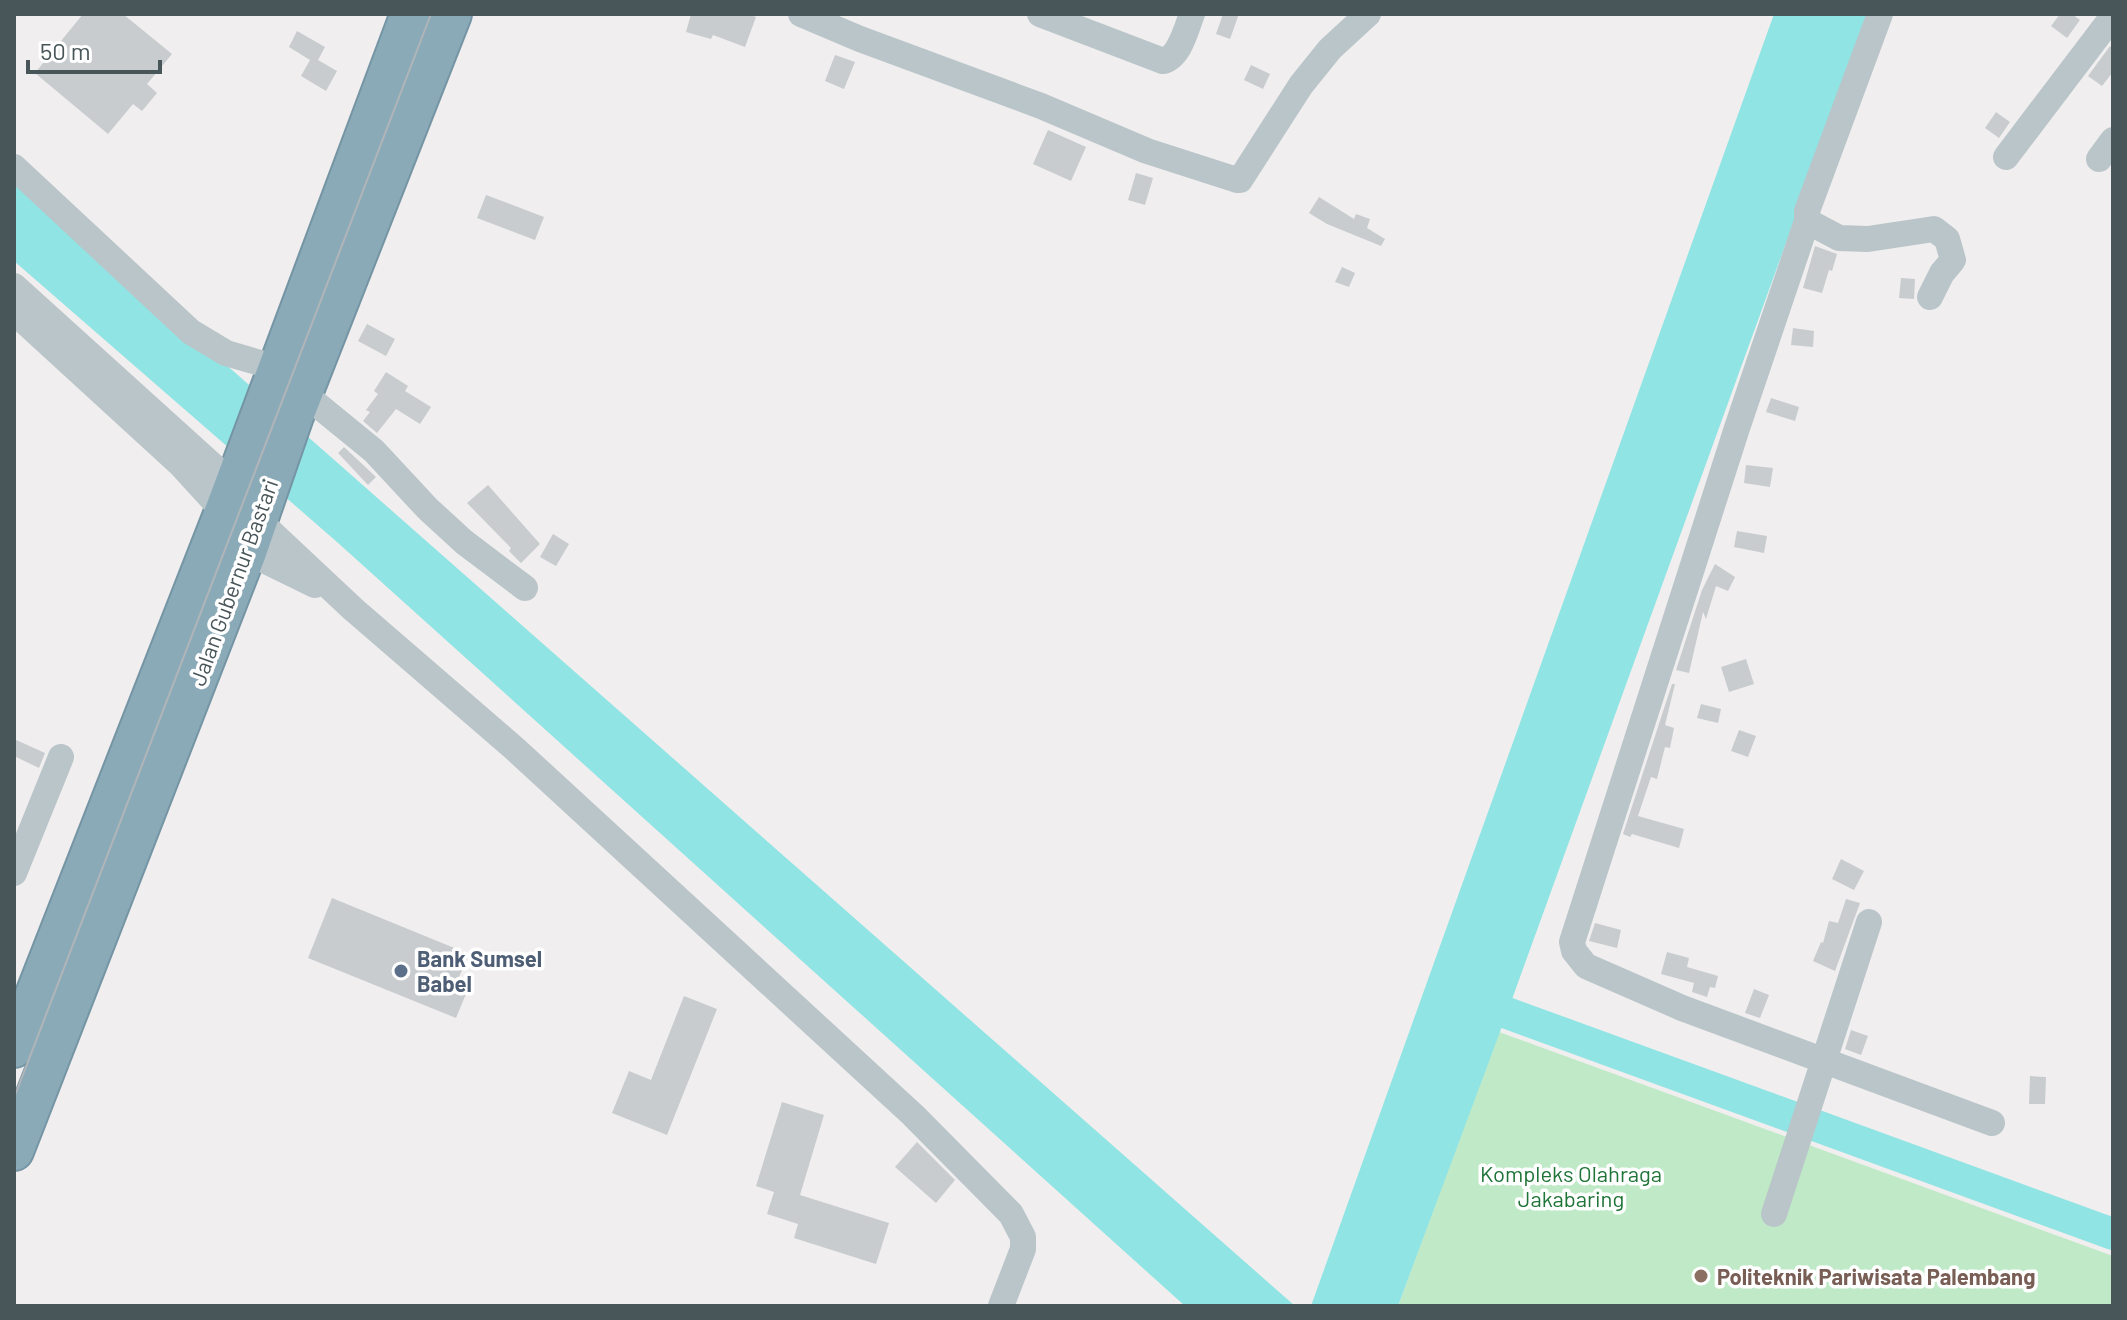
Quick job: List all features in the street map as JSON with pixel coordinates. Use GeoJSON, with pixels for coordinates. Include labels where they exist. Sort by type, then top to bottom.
{"type":"FeatureCollection","features":[{"type":"Feature","properties":{"kind":"highway","name":"Jalan Gubernur Bastari"},"geometry":{"type":"LineString","coordinates":[[14,1151],[26,1085],[246,503],[410,14]]}},
{"type":"Feature","properties":{"kind":"highway","name":"Jalan Gubernur Bastari"},"geometry":{"type":"LineString","coordinates":[[285,393],[452,14]]}},
{"type":"Feature","properties":{"kind":"highway","name":"Jalan Gubernur Bastari"},"geometry":{"type":"LineString","coordinates":[[14,1048],[246,503]]}},
{"type":"Feature","properties":{"kind":"street"},"geometry":{"type":"LineString","coordinates":[[801,14],[1041,106],[1147,151],[1237,180],[1240,180],[1301,85],[1330,49],[1368,14]]}},
{"type":"Feature","properties":{"kind":"street"},"geometry":{"type":"LineString","coordinates":[[1040,14],[1168,61],[1176,54],[1192,14]]}},
{"type":"Feature","properties":{"kind":"street"},"geometry":{"type":"LineString","coordinates":[[1880,14],[1807,211],[1807,221],[1734,436],[1572,942],[1574,951],[1586,966],[1682,1008],[1992,1123]]}},
{"type":"Feature","properties":{"kind":"street"},"geometry":{"type":"LineString","coordinates":[[2006,157],[2113,16]]}},
{"type":"Feature","properties":{"kind":"street"},"geometry":{"type":"LineString","coordinates":[[14,167],[191,332],[374,451],[455,534],[525,588]]}},
{"type":"Feature","properties":{"kind":"street"},"geometry":{"type":"LineString","coordinates":[[1807,221],[1839,238],[1868,239],[1934,229],[1947,239],[1953,260],[1942,273],[1930,297]]}},
{"type":"Feature","properties":{"kind":"street"},"geometry":{"type":"LineString","coordinates":[[14,286],[246,503],[340,597],[515,749],[913,1115],[1011,1214],[1023,1237],[1023,1249],[1001,1306]]}},
{"type":"Feature","properties":{"kind":"street"},"geometry":{"type":"LineString","coordinates":[[14,312],[181,465],[246,503]]}},
{"type":"Feature","properties":{"kind":"street"},"geometry":{"type":"LineString","coordinates":[[14,873],[61,757]]}},
{"type":"Feature","properties":{"kind":"street"},"geometry":{"type":"LineString","coordinates":[[1774,1214],[1869,922]]}},
{"type":"Feature","properties":{"kind":"green space","name":"Kompleks Olahraga Jakabaring"},"geometry":{"type":"Polygon","coordinates":[[[1499,1032],[2113,1256],[2113,1306],[1398,1306],[1499,1032]]]}},
{"type":"Feature","properties":{"kind":"water"},"geometry":{"type":"Polygon","coordinates":[[[1774,14],[1869,14],[1398,1306],[1311,1306],[1774,14]]]}},
{"type":"Feature","properties":{"kind":"water"},"geometry":{"type":"Polygon","coordinates":[[[14,178],[1295,1306],[1185,1306],[337,542],[14,261],[14,178]]]}},
{"type":"Feature","properties":{"kind":"building"},"geometry":{"type":"Polygon","coordinates":[[[83,14],[123,14],[172,54],[147,84],[157,93],[142,111],[133,104],[108,134],[35,73],[83,14]]]}},
{"type":"Feature","properties":{"kind":"building"},"geometry":{"type":"Polygon","coordinates":[[[691,14],[747,14],[756,17],[745,47],[713,35],[711,39],[686,32],[691,14]]]}},
{"type":"Feature","properties":{"kind":"building"},"geometry":{"type":"Polygon","coordinates":[[[1223,14],[1239,14],[1230,39],[1216,34],[1223,14]]]}},
{"type":"Feature","properties":{"kind":"building"},"geometry":{"type":"Polygon","coordinates":[[[2060,14],[2072,14],[2080,20],[2067,38],[2051,26],[2060,14]]]}},
{"type":"Feature","properties":{"kind":"building"},"geometry":{"type":"Polygon","coordinates":[[[297,31],[325,47],[318,60],[337,71],[326,91],[301,76],[310,60],[289,47],[297,31]]]}},
{"type":"Feature","properties":{"kind":"building"},"geometry":{"type":"Polygon","coordinates":[[[2110,46],[2113,49],[2113,72],[2102,86],[2088,76],[2110,46]]]}},
{"type":"Feature","properties":{"kind":"building"},"geometry":{"type":"Polygon","coordinates":[[[835,55],[855,62],[844,89],[825,81],[835,55]]]}},
{"type":"Feature","properties":{"kind":"building"},"geometry":{"type":"Polygon","coordinates":[[[1251,65],[1270,74],[1263,89],[1244,80],[1251,65]]]}},
{"type":"Feature","properties":{"kind":"building"},"geometry":{"type":"Polygon","coordinates":[[[1996,112],[2010,122],[1999,138],[1985,128],[1996,112]]]}},
{"type":"Feature","properties":{"kind":"building"},"geometry":{"type":"Polygon","coordinates":[[[1048,130],[1086,147],[1071,181],[1033,164],[1048,130]]]}},
{"type":"Feature","properties":{"kind":"building"},"geometry":{"type":"Polygon","coordinates":[[[1136,173],[1153,178],[1145,205],[1128,200],[1136,173]]]}},
{"type":"Feature","properties":{"kind":"building"},"geometry":{"type":"Polygon","coordinates":[[[486,195],[544,217],[535,240],[477,218],[486,195]]]}},
{"type":"Feature","properties":{"kind":"building"},"geometry":{"type":"Polygon","coordinates":[[[1319,197],[1354,219],[1356,214],[1370,219],[1367,228],[1385,239],[1381,246],[1327,224],[1309,213],[1319,197]]]}},
{"type":"Feature","properties":{"kind":"building"},"geometry":{"type":"Polygon","coordinates":[[[1815,246],[1837,254],[1822,293],[1803,288],[1815,246]]]}},
{"type":"Feature","properties":{"kind":"building"},"geometry":{"type":"Polygon","coordinates":[[[1342,267],[1355,273],[1349,287],[1335,282],[1342,267]]]}},
{"type":"Feature","properties":{"kind":"building"},"geometry":{"type":"Polygon","coordinates":[[[1901,278],[1915,279],[1914,299],[1899,298],[1901,278]]]}},
{"type":"Feature","properties":{"kind":"building"},"geometry":{"type":"Polygon","coordinates":[[[367,324],[395,339],[386,356],[358,341],[367,324]]]}},
{"type":"Feature","properties":{"kind":"building"},"geometry":{"type":"Polygon","coordinates":[[[1793,328],[1814,331],[1813,347],[1791,345],[1793,328]]]}},
{"type":"Feature","properties":{"kind":"building"},"geometry":{"type":"Polygon","coordinates":[[[386,372],[408,386],[405,391],[431,407],[420,424],[396,409],[377,433],[363,421],[370,412],[366,410],[378,394],[374,391],[386,372]]]}},
{"type":"Feature","properties":{"kind":"building"},"geometry":{"type":"Polygon","coordinates":[[[1771,398],[1799,407],[1795,421],[1766,412],[1771,398]]]}},
{"type":"Feature","properties":{"kind":"building"},"geometry":{"type":"Polygon","coordinates":[[[344,447],[376,477],[368,485],[338,453],[344,447]]]}},
{"type":"Feature","properties":{"kind":"building"},"geometry":{"type":"Polygon","coordinates":[[[1746,465],[1773,468],[1770,487],[1744,483],[1746,465]]]}},
{"type":"Feature","properties":{"kind":"building"},"geometry":{"type":"Polygon","coordinates":[[[488,485],[540,544],[521,563],[509,551],[511,548],[467,503],[488,485]]]}},
{"type":"Feature","properties":{"kind":"building"},"geometry":{"type":"Polygon","coordinates":[[[1737,531],[1767,536],[1764,553],[1734,547],[1737,531]]]}},
{"type":"Feature","properties":{"kind":"building"},"geometry":{"type":"Polygon","coordinates":[[[553,534],[569,544],[556,566],[540,557],[553,534]]]}},
{"type":"Feature","properties":{"kind":"building"},"geometry":{"type":"Polygon","coordinates":[[[1715,564],[1735,577],[1728,591],[1716,586],[1706,619],[1703,612],[1689,673],[1676,670],[1702,590],[1715,564]]]}},
{"type":"Feature","properties":{"kind":"building"},"geometry":{"type":"Polygon","coordinates":[[[1746,659],[1754,684],[1729,692],[1721,667],[1746,659]]]}},
{"type":"Feature","properties":{"kind":"building"},"geometry":{"type":"Polygon","coordinates":[[[1672,684],[1675,684],[1665,725],[1674,728],[1670,748],[1665,747],[1657,779],[1651,777],[1638,816],[1684,829],[1679,848],[1623,834],[1672,684]]]}},
{"type":"Feature","properties":{"kind":"building"},"geometry":{"type":"Polygon","coordinates":[[[1701,704],[1721,709],[1718,723],[1697,718],[1701,704]]]}},
{"type":"Feature","properties":{"kind":"building"},"geometry":{"type":"Polygon","coordinates":[[[1739,730],[1756,736],[1748,757],[1731,751],[1739,730]]]}},
{"type":"Feature","properties":{"kind":"building"},"geometry":{"type":"Polygon","coordinates":[[[14,739],[45,753],[39,768],[14,756],[14,739]]]}},
{"type":"Feature","properties":{"kind":"building"},"geometry":{"type":"Polygon","coordinates":[[[1841,859],[1864,871],[1854,890],[1832,879],[1841,859]]]}},
{"type":"Feature","properties":{"kind":"building","name":"Bank Sumsel Babel"},"geometry":{"type":"Polygon","coordinates":[[[332,898],[469,954],[456,984],[468,989],[456,1018],[308,958],[332,898]]]}},
{"type":"Feature","properties":{"kind":"building"},"geometry":{"type":"Polygon","coordinates":[[[1846,899],[1860,903],[1835,971],[1813,961],[1823,943],[1829,921],[1838,923],[1846,899]]]}},
{"type":"Feature","properties":{"kind":"building"},"geometry":{"type":"Polygon","coordinates":[[[1595,923],[1621,930],[1617,948],[1589,941],[1595,923]]]}},
{"type":"Feature","properties":{"kind":"building"},"geometry":{"type":"Polygon","coordinates":[[[1667,952],[1689,958],[1687,967],[1718,976],[1715,988],[1710,987],[1707,997],[1692,992],[1694,983],[1661,974],[1667,952]]]}},
{"type":"Feature","properties":{"kind":"building"},"geometry":{"type":"Polygon","coordinates":[[[1754,989],[1769,995],[1760,1018],[1745,1013],[1754,989]]]}},
{"type":"Feature","properties":{"kind":"building"},"geometry":{"type":"Polygon","coordinates":[[[684,996],[717,1009],[667,1135],[612,1113],[629,1071],[651,1080],[684,996]]]}},
{"type":"Feature","properties":{"kind":"building"},"geometry":{"type":"Polygon","coordinates":[[[1851,1030],[1868,1036],[1861,1055],[1845,1049],[1851,1030]]]}},
{"type":"Feature","properties":{"kind":"building"},"geometry":{"type":"Polygon","coordinates":[[[2030,1076],[2046,1077],[2045,1104],[2029,1104],[2030,1076]]]}},
{"type":"Feature","properties":{"kind":"building"},"geometry":{"type":"Polygon","coordinates":[[[782,1102],[824,1115],[800,1195],[889,1223],[876,1264],[794,1238],[798,1224],[767,1214],[774,1192],[756,1186],[782,1102]]]}},
{"type":"Feature","properties":{"kind":"building"},"geometry":{"type":"Polygon","coordinates":[[[917,1142],[955,1180],[936,1203],[895,1167],[917,1142]]]}},
{"type":"Feature","properties":{"kind":"waterway"},"geometry":{"type":"LineString","coordinates":[[1507,1013],[2113,1234]]}},
{"type":"Feature","properties":{"kind":"tram line"},"geometry":{"type":"LineString","coordinates":[[14,1098],[431,14]]}},
{"type":"Feature","properties":{"kind":"place","name":"Bank Sumsel Babel"},"geometry":{"type":"Point","coordinates":[401,971]}},
{"type":"Feature","properties":{"kind":"place","name":"Politeknik Pariwisata Palembang"},"geometry":{"type":"Point","coordinates":[1701,1276]}}]}
